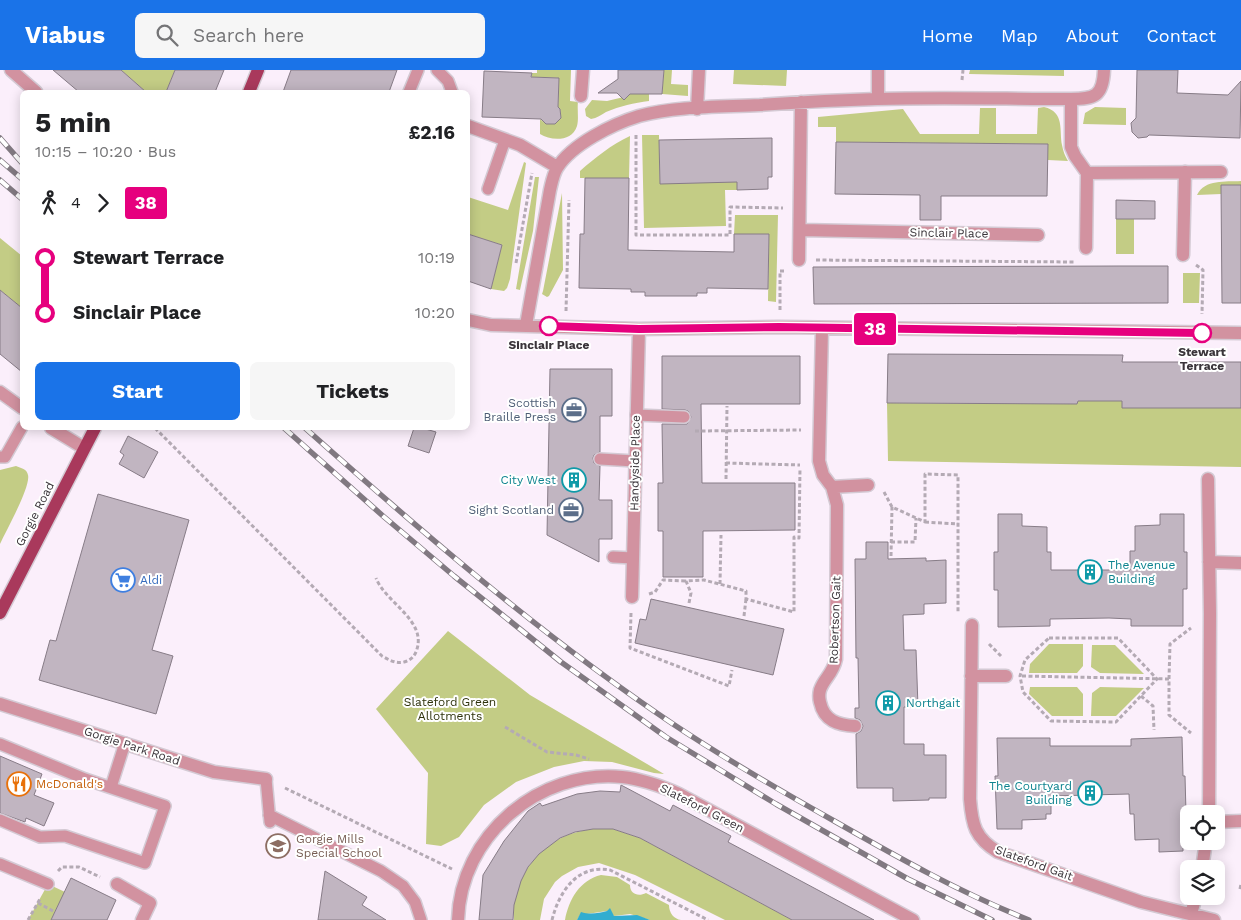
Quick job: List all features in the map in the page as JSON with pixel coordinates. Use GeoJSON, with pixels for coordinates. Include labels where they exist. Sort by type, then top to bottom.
{"type":"FeatureCollection","features":[{"type":"Feature","properties":{"kind":"main road"},"geometry":{"type":"LineString","coordinates":[[250,90],[258,70]]}},
{"type":"Feature","properties":{"kind":"main road","name":"Gorgie Road"},"geometry":{"type":"LineString","coordinates":[[0,613],[93,430]]}},
{"type":"Feature","properties":{"kind":"street"},"geometry":{"type":"LineString","coordinates":[[11,70],[34,90]]}},
{"type":"Feature","properties":{"kind":"street"},"geometry":{"type":"LineString","coordinates":[[582,96],[583,70]]}},
{"type":"Feature","properties":{"kind":"street"},"geometry":{"type":"LineString","coordinates":[[697,109],[699,70]]}},
{"type":"Feature","properties":{"kind":"street"},"geometry":{"type":"LineString","coordinates":[[878,70],[878,99]]}},
{"type":"Feature","properties":{"kind":"street"},"geometry":{"type":"LineString","coordinates":[[526,325],[553,176],[558,167],[579,146],[598,134],[636,117],[658,112],[801,102],[878,99],[1085,99],[1095,96],[1100,92],[1104,83],[1104,70]]}},
{"type":"Feature","properties":{"kind":"street"},"geometry":{"type":"LineString","coordinates":[[1071,99],[1072,147],[1080,165],[1087,173],[1086,248]]}},
{"type":"Feature","properties":{"kind":"street"},"geometry":{"type":"LineString","coordinates":[[800,260],[801,102]]}},
{"type":"Feature","properties":{"kind":"street"},"geometry":{"type":"LineString","coordinates":[[470,127],[531,151],[558,167]]}},
{"type":"Feature","properties":{"kind":"street"},"geometry":{"type":"LineString","coordinates":[[1183,255],[1185,172]]}},
{"type":"Feature","properties":{"kind":"street"},"geometry":{"type":"LineString","coordinates":[[1087,173],[1221,172]]}},
{"type":"Feature","properties":{"kind":"street","name":"Sinclair Place"},"geometry":{"type":"LineString","coordinates":[[801,230],[1038,234]]}},
{"type":"Feature","properties":{"kind":"street"},"geometry":{"type":"LineString","coordinates":[[470,320],[492,325],[639,329],[779,327],[1241,333]]}},
{"type":"Feature","properties":{"kind":"street","name":"Handyside Place"},"geometry":{"type":"LineString","coordinates":[[632,597],[639,329]]}},
{"type":"Feature","properties":{"kind":"street","name":"Robertson Gait"},"geometry":{"type":"LineString","coordinates":[[822,329],[819,461],[823,475],[832,487],[838,505],[836,659],[834,669],[820,690],[819,698],[821,708],[833,721],[842,725],[856,726]]}},
{"type":"Feature","properties":{"kind":"street"},"geometry":{"type":"LineString","coordinates":[[0,392],[20,407]]}},
{"type":"Feature","properties":{"kind":"street"},"geometry":{"type":"LineString","coordinates":[[54,430],[84,448]]}},
{"type":"Feature","properties":{"kind":"street"},"geometry":{"type":"LineString","coordinates":[[1208,479],[1210,613],[1209,805]]}},
{"type":"Feature","properties":{"kind":"street"},"geometry":{"type":"LineString","coordinates":[[832,487],[868,485]]}},
{"type":"Feature","properties":{"kind":"street"},"geometry":{"type":"LineString","coordinates":[[1209,562],[1241,563]]}},
{"type":"Feature","properties":{"kind":"street","name":"Slateford Gait"},"geometry":{"type":"LineString","coordinates":[[972,626],[970,799],[974,826],[981,840],[998,852],[1141,902],[1214,920]]}},
{"type":"Feature","properties":{"kind":"street"},"geometry":{"type":"LineString","coordinates":[[971,676],[1010,672]]}},
{"type":"Feature","properties":{"kind":"street","name":"Gorgie Park Road"},"geometry":{"type":"LineString","coordinates":[[0,704],[214,772],[266,779]]}},
{"type":"Feature","properties":{"kind":"street","name":"Slateford Green"},"geometry":{"type":"LineString","coordinates":[[458,920],[466,876],[491,832],[513,810],[538,794],[561,784],[592,777],[615,777],[649,782],[680,794],[913,920]]}},
{"type":"Feature","properties":{"kind":"street"},"geometry":{"type":"LineString","coordinates":[[1225,822],[1241,822]]}},
{"type":"Feature","properties":{"kind":"street"},"geometry":{"type":"LineString","coordinates":[[117,884],[150,903],[142,920]]}},
{"type":"Feature","properties":{"kind":"street"},"geometry":{"type":"LineString","coordinates":[[1191,914],[1194,905]]}},
{"type":"Feature","properties":{"kind":"lane"},"geometry":{"type":"LineString","coordinates":[[410,90],[418,70]]}},
{"type":"Feature","properties":{"kind":"lane"},"geometry":{"type":"LineString","coordinates":[[437,70],[448,81],[451,90]]}},
{"type":"Feature","properties":{"kind":"lane"},"geometry":{"type":"LineString","coordinates":[[488,189],[505,140]]}},
{"type":"Feature","properties":{"kind":"lane"},"geometry":{"type":"LineString","coordinates":[[636,415],[684,417]]}},
{"type":"Feature","properties":{"kind":"lane"},"geometry":{"type":"LineString","coordinates":[[0,458],[5,457],[20,430]]}},
{"type":"Feature","properties":{"kind":"lane"},"geometry":{"type":"LineString","coordinates":[[600,459],[635,461]]}},
{"type":"Feature","properties":{"kind":"lane"},"geometry":{"type":"LineString","coordinates":[[613,557],[633,558]]}},
{"type":"Feature","properties":{"kind":"lane"},"geometry":{"type":"LineString","coordinates":[[111,788],[125,743]]}},
{"type":"Feature","properties":{"kind":"lane"},"geometry":{"type":"LineString","coordinates":[[0,744],[86,779],[165,806],[145,863],[65,836],[40,838],[0,820]]}},
{"type":"Feature","properties":{"kind":"lane"},"geometry":{"type":"LineString","coordinates":[[266,779],[269,819],[381,871],[403,886],[415,902],[421,920]]}},
{"type":"Feature","properties":{"kind":"lane"},"geometry":{"type":"LineString","coordinates":[[0,864],[48,884]]}},
{"type":"Feature","properties":{"kind":"path"},"geometry":{"type":"LineString","coordinates":[[636,117],[636,235],[730,235],[730,207],[801,208]]}},
{"type":"Feature","properties":{"kind":"path"},"geometry":{"type":"LineString","coordinates":[[566,326],[569,199]]}},
{"type":"Feature","properties":{"kind":"path"},"geometry":{"type":"LineString","coordinates":[[779,327],[780,271],[799,272],[800,260],[1086,262],[1086,248]]}},
{"type":"Feature","properties":{"kind":"path"},"geometry":{"type":"LineString","coordinates":[[1183,255],[1203,270],[1202,333]]}},
{"type":"Feature","properties":{"kind":"path"},"geometry":{"type":"LineString","coordinates":[[726,479],[727,406]]}},
{"type":"Feature","properties":{"kind":"path"},"geometry":{"type":"LineString","coordinates":[[801,438],[802,422]]}},
{"type":"Feature","properties":{"kind":"path"},"geometry":{"type":"LineString","coordinates":[[157,430],[382,656],[391,662],[401,663],[410,660],[418,646],[419,635],[415,626],[386,595],[376,578]]}},
{"type":"Feature","properties":{"kind":"path"},"geometry":{"type":"LineString","coordinates":[[687,432],[801,430]]}},
{"type":"Feature","properties":{"kind":"path"},"geometry":{"type":"LineString","coordinates":[[746,598],[794,612],[794,537],[799,538],[801,456]]}},
{"type":"Feature","properties":{"kind":"path"},"geometry":{"type":"LineString","coordinates":[[726,463],[800,465]]}},
{"type":"Feature","properties":{"kind":"path"},"geometry":{"type":"LineString","coordinates":[[925,522],[925,474],[958,474],[958,625],[972,626],[1006,662]]}},
{"type":"Feature","properties":{"kind":"path"},"geometry":{"type":"LineString","coordinates":[[868,485],[881,485],[892,507],[925,522],[958,524]]}},
{"type":"Feature","properties":{"kind":"path"},"geometry":{"type":"LineString","coordinates":[[891,556],[892,507]]}},
{"type":"Feature","properties":{"kind":"path"},"geometry":{"type":"LineString","coordinates":[[891,542],[915,542],[916,518]]}},
{"type":"Feature","properties":{"kind":"path"},"geometry":{"type":"LineString","coordinates":[[720,584],[721,535]]}},
{"type":"Feature","properties":{"kind":"path"},"geometry":{"type":"LineString","coordinates":[[732,670],[729,686],[630,648],[632,597],[655,592],[663,580],[704,580],[746,591],[744,616]]}},
{"type":"Feature","properties":{"kind":"path"},"geometry":{"type":"LineString","coordinates":[[686,581],[691,593],[689,603]]}},
{"type":"Feature","properties":{"kind":"path"},"geometry":{"type":"LineString","coordinates":[[1208,747],[1169,715],[1169,679],[1170,644],[1210,613]]}},
{"type":"Feature","properties":{"kind":"path"},"geometry":{"type":"LineString","coordinates":[[1048,638],[1118,638],[1157,679],[1116,722],[1051,721],[1023,692],[1020,676],[1025,660],[1048,638]]}},
{"type":"Feature","properties":{"kind":"path"},"geometry":{"type":"LineString","coordinates":[[1010,672],[1020,676],[1169,679]]}},
{"type":"Feature","properties":{"kind":"path"},"geometry":{"type":"LineString","coordinates":[[1010,672],[1020,676]]}},
{"type":"Feature","properties":{"kind":"path"},"geometry":{"type":"LineString","coordinates":[[1141,696],[1153,706],[1154,730]]}},
{"type":"Feature","properties":{"kind":"path"},"geometry":{"type":"LineString","coordinates":[[505,727],[547,752],[576,755],[604,764],[615,777]]}},
{"type":"Feature","properties":{"kind":"path"},"geometry":{"type":"LineString","coordinates":[[266,779],[466,876]]}},
{"type":"Feature","properties":{"kind":"path"},"geometry":{"type":"LineString","coordinates":[[552,920],[559,899],[575,878],[589,870],[604,869],[610,870],[708,920]]}},
{"type":"Feature","properties":{"kind":"path"},"geometry":{"type":"LineString","coordinates":[[1240,889],[1241,884]]}},
{"type":"Feature","properties":{"kind":"path"},"geometry":{"type":"LineString","coordinates":[[38,903],[54,912]]}},
{"type":"Feature","properties":{"kind":"green space"},"geometry":{"type":"Polygon","coordinates":[[[121,70],[175,70],[167,90],[144,90],[121,70]]]}},
{"type":"Feature","properties":{"kind":"green space"},"geometry":{"type":"Polygon","coordinates":[[[537,70],[571,70],[570,101],[578,102],[578,120],[577,126],[571,135],[555,139],[540,134],[540,119],[546,124],[555,124],[561,118],[558,107],[559,78],[532,77],[532,73],[537,73],[537,70]]]}},
{"type":"Feature","properties":{"kind":"green space"},"geometry":{"type":"Polygon","coordinates":[[[664,70],[672,70],[671,84],[688,85],[688,96],[662,94],[664,70]]]}},
{"type":"Feature","properties":{"kind":"green space"},"geometry":{"type":"Polygon","coordinates":[[[734,70],[787,70],[786,86],[733,84],[734,70]]]}},
{"type":"Feature","properties":{"kind":"green space"},"geometry":{"type":"Polygon","coordinates":[[[970,70],[1064,70],[1064,76],[969,74],[970,70]]]}},
{"type":"Feature","properties":{"kind":"green space"},"geometry":{"type":"Polygon","coordinates":[[[630,94],[649,94],[649,101],[617,108],[593,119],[586,116],[585,109],[592,100],[607,101],[630,94]]]}},
{"type":"Feature","properties":{"kind":"green space"},"geometry":{"type":"Polygon","coordinates":[[[1095,107],[1126,108],[1126,125],[1083,124],[1085,113],[1095,107]]]}},
{"type":"Feature","properties":{"kind":"green space"},"geometry":{"type":"Polygon","coordinates":[[[980,108],[996,108],[996,134],[1037,134],[1038,108],[1051,109],[1058,117],[1062,147],[1068,161],[1048,160],[1047,144],[836,142],[836,127],[818,127],[818,117],[903,109],[920,134],[979,134],[980,108]]]}},
{"type":"Feature","properties":{"kind":"green space"},"geometry":{"type":"Polygon","coordinates":[[[642,135],[659,135],[660,184],[737,169],[737,190],[725,190],[726,226],[644,228],[642,135]]]}},
{"type":"Feature","properties":{"kind":"green space"},"geometry":{"type":"Polygon","coordinates":[[[630,136],[629,178],[580,178],[580,171],[610,147],[630,136]]]}},
{"type":"Feature","properties":{"kind":"green space"},"geometry":{"type":"Polygon","coordinates":[[[524,162],[526,163],[510,279],[504,291],[491,289],[502,245],[470,235],[470,198],[508,210],[524,162]]]}},
{"type":"Feature","properties":{"kind":"green space"},"geometry":{"type":"Polygon","coordinates":[[[535,177],[539,177],[533,231],[520,290],[516,289],[535,177]]]}},
{"type":"Feature","properties":{"kind":"green space"},"geometry":{"type":"Polygon","coordinates":[[[1241,181],[1241,185],[1221,185],[1221,194],[1197,195],[1205,186],[1216,182],[1241,181]]]}},
{"type":"Feature","properties":{"kind":"green space"},"geometry":{"type":"Polygon","coordinates":[[[562,193],[563,270],[547,297],[542,294],[562,193]]]}},
{"type":"Feature","properties":{"kind":"green space"},"geometry":{"type":"Polygon","coordinates":[[[735,215],[778,215],[776,302],[768,301],[769,234],[734,234],[735,215]]]}},
{"type":"Feature","properties":{"kind":"green space"},"geometry":{"type":"Polygon","coordinates":[[[1116,219],[1134,219],[1134,254],[1116,254],[1116,219]]]}},
{"type":"Feature","properties":{"kind":"green space"},"geometry":{"type":"Polygon","coordinates":[[[0,238],[20,254],[20,306],[0,290],[0,238]]]}},
{"type":"Feature","properties":{"kind":"green space"},"geometry":{"type":"Polygon","coordinates":[[[1183,273],[1200,273],[1199,303],[1183,303],[1183,273]]]}},
{"type":"Feature","properties":{"kind":"green space"},"geometry":{"type":"Polygon","coordinates":[[[1078,401],[1122,401],[1122,408],[1241,408],[1241,467],[888,461],[887,403],[1077,404],[1078,401]]]}},
{"type":"Feature","properties":{"kind":"green space"},"geometry":{"type":"Polygon","coordinates":[[[16,466],[26,471],[28,481],[0,544],[0,470],[16,466]]]}},
{"type":"Feature","properties":{"kind":"green space","name":"Slateford Green Allotments"},"geometry":{"type":"Polygon","coordinates":[[[448,631],[530,695],[664,774],[612,762],[584,761],[554,767],[516,782],[484,805],[459,837],[441,846],[426,844],[428,773],[376,709],[448,631]]]}},
{"type":"Feature","properties":{"kind":"green space"},"geometry":{"type":"Polygon","coordinates":[[[1049,644],[1083,644],[1083,666],[1077,673],[1029,673],[1030,664],[1049,644]]]}},
{"type":"Feature","properties":{"kind":"green space"},"geometry":{"type":"Polygon","coordinates":[[[1092,645],[1115,645],[1144,674],[1100,673],[1091,667],[1092,645]]]}},
{"type":"Feature","properties":{"kind":"green space"},"geometry":{"type":"Polygon","coordinates":[[[1030,687],[1077,687],[1083,694],[1083,716],[1052,716],[1029,694],[1030,687]]]}},
{"type":"Feature","properties":{"kind":"green space"},"geometry":{"type":"Polygon","coordinates":[[[1100,687],[1144,688],[1116,716],[1091,716],[1092,693],[1100,687]]]}},
{"type":"Feature","properties":{"kind":"green space"},"geometry":{"type":"Polygon","coordinates":[[[592,829],[613,829],[640,838],[792,920],[725,920],[635,875],[599,863],[578,867],[555,882],[544,899],[540,920],[514,920],[515,896],[524,873],[531,863],[549,845],[559,839],[592,829]]]}},
{"type":"Feature","properties":{"kind":"green space"},"geometry":{"type":"Polygon","coordinates":[[[601,875],[617,877],[630,885],[633,893],[640,895],[646,893],[669,905],[672,915],[681,920],[650,920],[630,914],[614,916],[607,911],[580,915],[577,920],[565,920],[569,905],[581,886],[601,875]]]}},
{"type":"Feature","properties":{"kind":"green space"},"geometry":{"type":"Polygon","coordinates":[[[48,884],[65,892],[51,920],[28,920],[48,884]]]}},
{"type":"Feature","properties":{"kind":"water"},"geometry":{"type":"Polygon","coordinates":[[[610,908],[614,916],[637,915],[650,920],[577,920],[581,912],[598,913],[607,911],[610,908]]]}},
{"type":"Feature","properties":{"kind":"building"},"geometry":{"type":"Polygon","coordinates":[[[53,70],[121,70],[144,90],[77,90],[53,70]]]}},
{"type":"Feature","properties":{"kind":"building"},"geometry":{"type":"Polygon","coordinates":[[[175,70],[224,70],[216,90],[167,90],[175,70]]]}},
{"type":"Feature","properties":{"kind":"building"},"geometry":{"type":"Polygon","coordinates":[[[291,70],[397,70],[390,90],[284,90],[291,70]]]}},
{"type":"Feature","properties":{"kind":"building"},"geometry":{"type":"Polygon","coordinates":[[[618,70],[664,70],[662,94],[630,94],[624,100],[617,93],[598,93],[618,79],[618,70]]]}},
{"type":"Feature","properties":{"kind":"building"},"geometry":{"type":"Polygon","coordinates":[[[1137,70],[1178,70],[1177,93],[1228,95],[1241,81],[1240,138],[1149,135],[1138,138],[1132,132],[1131,123],[1136,118],[1137,70]]]}},
{"type":"Feature","properties":{"kind":"building"},"geometry":{"type":"Polygon","coordinates":[[[484,71],[532,73],[531,77],[559,78],[558,107],[561,118],[555,124],[546,124],[541,119],[482,117],[484,71]]]}},
{"type":"Feature","properties":{"kind":"building"},"geometry":{"type":"Polygon","coordinates":[[[772,138],[772,177],[768,177],[768,189],[737,190],[737,182],[660,184],[659,140],[772,138]]]}},
{"type":"Feature","properties":{"kind":"building"},"geometry":{"type":"Polygon","coordinates":[[[836,142],[1048,144],[1047,196],[941,196],[941,220],[920,220],[920,195],[835,194],[836,142]]]}},
{"type":"Feature","properties":{"kind":"building"},"geometry":{"type":"Polygon","coordinates":[[[585,178],[629,178],[628,250],[734,252],[734,234],[769,234],[768,289],[707,288],[707,293],[697,293],[697,296],[645,296],[645,292],[631,292],[631,289],[579,288],[580,234],[584,234],[585,178]]]}},
{"type":"Feature","properties":{"kind":"building"},"geometry":{"type":"Polygon","coordinates":[[[1221,185],[1241,185],[1241,303],[1222,303],[1221,185]]]}},
{"type":"Feature","properties":{"kind":"building"},"geometry":{"type":"Polygon","coordinates":[[[1116,200],[1155,201],[1155,219],[1116,219],[1116,200]]]}},
{"type":"Feature","properties":{"kind":"building"},"geometry":{"type":"Polygon","coordinates":[[[470,235],[502,245],[491,289],[470,282],[470,235]]]}},
{"type":"Feature","properties":{"kind":"building"},"geometry":{"type":"Polygon","coordinates":[[[1168,266],[1168,303],[814,304],[813,267],[1168,266]]]}},
{"type":"Feature","properties":{"kind":"building"},"geometry":{"type":"Polygon","coordinates":[[[0,290],[20,306],[20,370],[0,354],[0,290]]]}},
{"type":"Feature","properties":{"kind":"building"},"geometry":{"type":"Polygon","coordinates":[[[888,354],[1123,355],[1122,362],[1241,362],[1241,408],[1122,408],[1122,401],[1078,401],[1077,404],[887,403],[888,354]]]}},
{"type":"Feature","properties":{"kind":"building"},"geometry":{"type":"Polygon","coordinates":[[[662,356],[800,356],[800,404],[701,404],[702,483],[795,483],[795,530],[703,531],[703,577],[663,577],[663,531],[658,531],[658,483],[663,483],[662,424],[687,424],[691,417],[688,411],[685,410],[662,409],[662,356]]]}},
{"type":"Feature","properties":{"kind":"building","name":"City West"},"geometry":{"type":"Polygon","coordinates":[[[550,369],[612,369],[612,416],[600,416],[600,452],[594,455],[593,458],[594,463],[600,466],[599,500],[612,500],[612,539],[599,539],[599,562],[547,535],[550,369]]]}},
{"type":"Feature","properties":{"kind":"building"},"geometry":{"type":"Polygon","coordinates":[[[413,430],[436,432],[429,453],[408,446],[413,430]]]}},
{"type":"Feature","properties":{"kind":"building"},"geometry":{"type":"Polygon","coordinates":[[[128,436],[158,452],[144,478],[119,464],[124,455],[120,452],[128,436]]]}},
{"type":"Feature","properties":{"kind":"building","name":"Aldi"},"geometry":{"type":"Polygon","coordinates":[[[98,494],[189,520],[152,650],[173,656],[156,714],[39,680],[50,640],[56,641],[98,494]]]}},
{"type":"Feature","properties":{"kind":"building","name":"The Avenue Building"},"geometry":{"type":"Polygon","coordinates":[[[998,514],[1022,514],[1022,526],[1047,527],[1047,552],[1051,552],[1051,570],[1130,570],[1130,551],[1135,551],[1135,526],[1160,525],[1160,514],[1184,514],[1184,552],[1187,552],[1187,589],[1183,589],[1183,626],[1131,626],[1131,619],[1109,618],[1050,619],[1050,626],[998,627],[998,590],[994,590],[994,552],[998,552],[998,514]]]}},
{"type":"Feature","properties":{"kind":"building","name":"Northgait"},"geometry":{"type":"Polygon","coordinates":[[[866,542],[888,542],[888,559],[926,558],[926,561],[946,560],[946,603],[924,604],[924,614],[903,615],[904,650],[916,650],[918,707],[904,707],[904,744],[924,744],[924,755],[946,755],[946,798],[893,801],[893,788],[857,788],[856,734],[861,731],[863,726],[860,720],[855,718],[855,708],[859,708],[858,658],[856,658],[855,559],[866,559],[866,542]]]}},
{"type":"Feature","properties":{"kind":"building"},"geometry":{"type":"Polygon","coordinates":[[[651,599],[784,629],[773,675],[635,643],[640,619],[646,620],[651,599]]]}},
{"type":"Feature","properties":{"kind":"building","name":"The Courtyard Building"},"geometry":{"type":"Polygon","coordinates":[[[1182,737],[1186,805],[1180,805],[1180,850],[1183,851],[1159,852],[1159,839],[1135,840],[1134,814],[1130,814],[1129,794],[1051,796],[1051,814],[1046,814],[1046,819],[1022,820],[1022,829],[997,829],[995,776],[998,776],[997,738],[1050,738],[1050,746],[1131,746],[1131,739],[1182,737]]]}},
{"type":"Feature","properties":{"kind":"building","name":"McDonald's"},"geometry":{"type":"Polygon","coordinates":[[[0,756],[42,774],[34,795],[54,803],[44,826],[26,818],[25,822],[0,813],[0,756]]]}},
{"type":"Feature","properties":{"kind":"building"},"geometry":{"type":"Polygon","coordinates":[[[621,785],[670,811],[673,805],[731,836],[728,842],[874,920],[792,920],[640,838],[613,829],[593,829],[575,832],[560,838],[539,854],[528,867],[521,881],[514,905],[513,920],[479,920],[483,875],[504,841],[528,811],[540,803],[542,806],[577,794],[600,791],[620,792],[621,785]]]}},
{"type":"Feature","properties":{"kind":"building"},"geometry":{"type":"Polygon","coordinates":[[[325,871],[367,897],[362,905],[386,920],[318,920],[325,871]]]}},
{"type":"Feature","properties":{"kind":"building"},"geometry":{"type":"Polygon","coordinates":[[[71,878],[116,900],[107,920],[51,920],[71,878]]]}},
{"type":"Feature","properties":{"kind":"railway"},"geometry":{"type":"LineString","coordinates":[[0,138],[20,161]]}},
{"type":"Feature","properties":{"kind":"railway"},"geometry":{"type":"LineString","coordinates":[[0,160],[20,177]]}},
{"type":"Feature","properties":{"kind":"railway"},"geometry":{"type":"LineString","coordinates":[[0,180],[20,197]]}},
{"type":"Feature","properties":{"kind":"railway"},"geometry":{"type":"LineString","coordinates":[[286,430],[454,576],[561,662],[666,737],[776,804],[908,879],[992,920]]}},
{"type":"Feature","properties":{"kind":"railway"},"geometry":{"type":"LineString","coordinates":[[307,430],[439,545],[530,619],[624,690],[673,724],[753,774],[883,849],[955,887],[1029,920]]}},
{"type":"Feature","properties":{"kind":"bus line","name":"38"},"geometry":{"type":"LineString","coordinates":[[549,326],[639,329],[779,327],[1202,333]]}},
{"type":"Feature","properties":{"kind":"place","name":"Sinclair Place"},"geometry":{"type":"Point","coordinates":[549,326]}},
{"type":"Feature","properties":{"kind":"place","name":"Stewart Terrace"},"geometry":{"type":"Point","coordinates":[1202,333]}},
{"type":"Feature","properties":{"kind":"place","name":"Scottish Braille Press"},"geometry":{"type":"Point","coordinates":[574,410]}},
{"type":"Feature","properties":{"kind":"place","name":"City West"},"geometry":{"type":"Point","coordinates":[574,480]}},
{"type":"Feature","properties":{"kind":"place","name":"Sight Scotland"},"geometry":{"type":"Point","coordinates":[571,510]}},
{"type":"Feature","properties":{"kind":"place","name":"The Avenue Building"},"geometry":{"type":"Point","coordinates":[1090,572]}},
{"type":"Feature","properties":{"kind":"place","name":"Aldi"},"geometry":{"type":"Point","coordinates":[123,580]}},
{"type":"Feature","properties":{"kind":"place","name":"Northgait"},"geometry":{"type":"Point","coordinates":[888,703]}},
{"type":"Feature","properties":{"kind":"place","name":"McDonald's"},"geometry":{"type":"Point","coordinates":[19,784]}},
{"type":"Feature","properties":{"kind":"place","name":"The Courtyard Building"},"geometry":{"type":"Point","coordinates":[1090,793]}},
{"type":"Feature","properties":{"kind":"place","name":"Gorgie Mills Special School"},"geometry":{"type":"Point","coordinates":[278,846]}}]}
